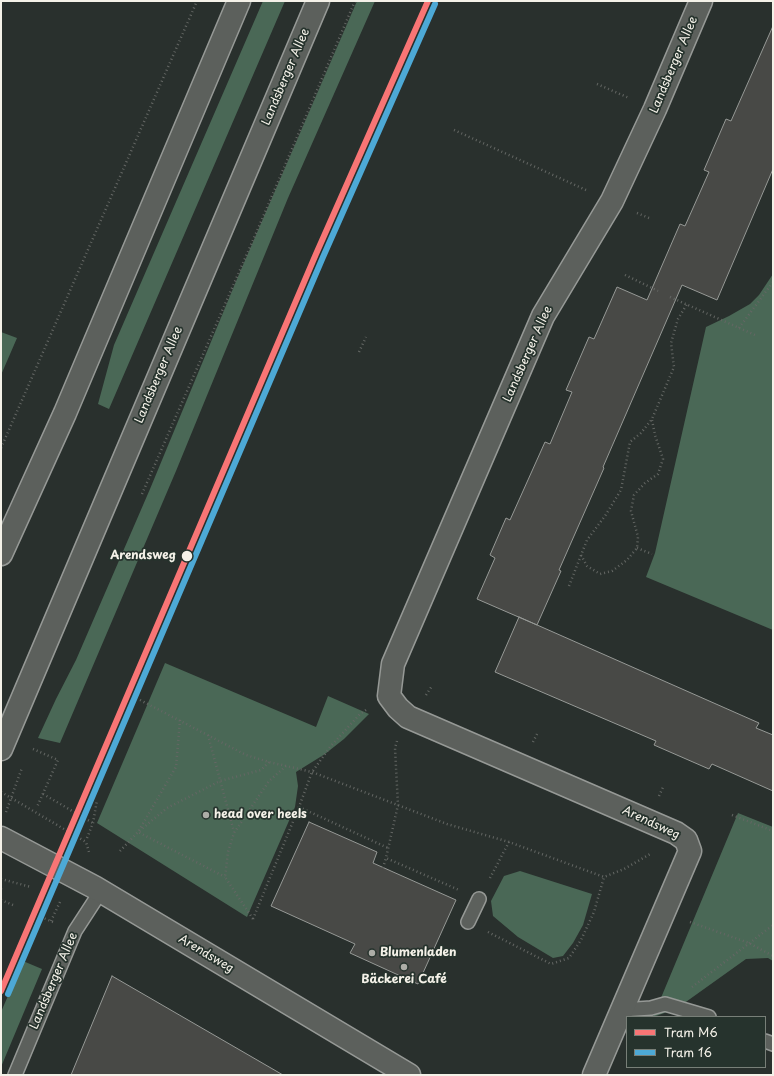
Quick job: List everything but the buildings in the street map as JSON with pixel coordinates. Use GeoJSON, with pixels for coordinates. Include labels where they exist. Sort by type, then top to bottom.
{"type":"FeatureCollection","features":[{"type":"Feature","properties":{"kind":"street"},"geometry":{"type":"LineString","coordinates":[[1,554],[65,413],[239,1]]}},
{"type":"Feature","properties":{"kind":"street","name":"Landsberger Allee"},"geometry":{"type":"LineString","coordinates":[[1,749],[318,1]]}},
{"type":"Feature","properties":{"kind":"street","name":"Landsberger Allee"},"geometry":{"type":"LineString","coordinates":[[388,696],[393,664],[543,316],[612,201],[655,109],[701,1]]}},
{"type":"Feature","properties":{"kind":"street","name":"Arendsweg"},"geometry":{"type":"LineString","coordinates":[[388,696],[408,717],[676,833],[686,840],[690,851],[594,1075]]}},
{"type":"Feature","properties":{"kind":"street","name":"Arendsweg"},"geometry":{"type":"LineString","coordinates":[[2,828],[101,891],[409,1075]]}},
{"type":"Feature","properties":{"kind":"lane","name":"Landsberger Allee"},"geometry":{"type":"LineString","coordinates":[[15,1075],[75,931],[101,891]]}},
{"type":"Feature","properties":{"kind":"lane"},"geometry":{"type":"LineString","coordinates":[[468,922],[478,899]]}},
{"type":"Feature","properties":{"kind":"lane"},"geometry":{"type":"LineString","coordinates":[[622,1010],[651,1008],[665,1004],[706,1016]]}},
{"type":"Feature","properties":{"kind":"path"},"geometry":{"type":"LineString","coordinates":[[1,448],[197,1]]}},
{"type":"Feature","properties":{"kind":"path"},"geometry":{"type":"LineString","coordinates":[[140,497],[257,231],[355,1]]}},
{"type":"Feature","properties":{"kind":"path"},"geometry":{"type":"LineString","coordinates":[[597,84],[655,109]]}},
{"type":"Feature","properties":{"kind":"path"},"geometry":{"type":"LineString","coordinates":[[454,130],[650,218]]}},
{"type":"Feature","properties":{"kind":"path"},"geometry":{"type":"LineString","coordinates":[[626,275],[658,291]]}},
{"type":"Feature","properties":{"kind":"path"},"geometry":{"type":"LineString","coordinates":[[739,328],[773,282]]}},
{"type":"Feature","properties":{"kind":"path"},"geometry":{"type":"LineString","coordinates":[[670,297],[755,335]]}},
{"type":"Feature","properties":{"kind":"path"},"geometry":{"type":"LineString","coordinates":[[569,586],[586,540],[605,516],[621,490],[630,442],[641,433],[652,419],[674,367],[671,343],[678,319],[687,304]]}},
{"type":"Feature","properties":{"kind":"path"},"geometry":{"type":"LineString","coordinates":[[359,352],[366,337]]}},
{"type":"Feature","properties":{"kind":"path"},"geometry":{"type":"LineString","coordinates":[[581,555],[587,566],[600,574],[612,571],[627,560],[637,548],[638,537],[631,511],[634,495],[645,483],[658,474],[663,459],[655,435],[652,419]]}},
{"type":"Feature","properties":{"kind":"path"},"geometry":{"type":"LineString","coordinates":[[637,548],[652,554]]}},
{"type":"Feature","properties":{"kind":"path"},"geometry":{"type":"LineString","coordinates":[[138,832],[225,878],[253,919],[312,772],[330,747],[360,714],[388,696]]}},
{"type":"Feature","properties":{"kind":"path"},"geometry":{"type":"LineString","coordinates":[[140,700],[246,755],[312,772],[448,824],[509,842],[604,876],[624,869],[656,850],[664,828]]}},
{"type":"Feature","properties":{"kind":"path"},"geometry":{"type":"LineString","coordinates":[[384,868],[398,804],[395,748],[408,717]]}},
{"type":"Feature","properties":{"kind":"path"},"geometry":{"type":"LineString","coordinates":[[138,832],[176,767],[180,720]]}},
{"type":"Feature","properties":{"kind":"path"},"geometry":{"type":"LineString","coordinates":[[208,735],[234,833]]}},
{"type":"Feature","properties":{"kind":"path"},"geometry":{"type":"LineString","coordinates":[[33,749],[58,760],[37,807]]}},
{"type":"Feature","properties":{"kind":"path"},"geometry":{"type":"LineString","coordinates":[[120,851],[138,832],[167,808],[220,782],[260,770],[269,762]]}},
{"type":"Feature","properties":{"kind":"path"},"geometry":{"type":"LineString","coordinates":[[2,828],[23,763]]}},
{"type":"Feature","properties":{"kind":"path"},"geometry":{"type":"LineString","coordinates":[[225,878],[228,852],[234,833],[269,780],[286,766]]}},
{"type":"Feature","properties":{"kind":"path"},"geometry":{"type":"LineString","coordinates":[[1,792],[86,842],[101,891]]}},
{"type":"Feature","properties":{"kind":"path"},"geometry":{"type":"LineString","coordinates":[[42,794],[93,823]]}},
{"type":"Feature","properties":{"kind":"path"},"geometry":{"type":"LineString","coordinates":[[87,838],[93,823],[97,800]]}},
{"type":"Feature","properties":{"kind":"path"},"geometry":{"type":"LineString","coordinates":[[299,807],[388,848]]}},
{"type":"Feature","properties":{"kind":"path"},"geometry":{"type":"LineString","coordinates":[[732,815],[773,831]]}},
{"type":"Feature","properties":{"kind":"path"},"geometry":{"type":"LineString","coordinates":[[386,858],[478,899],[509,842]]}},
{"type":"Feature","properties":{"kind":"path"},"geometry":{"type":"LineString","coordinates":[[468,922],[551,964],[568,958],[581,940],[594,912],[604,876]]}},
{"type":"Feature","properties":{"kind":"path"},"geometry":{"type":"LineString","coordinates":[[1,900],[13,905]]}},
{"type":"Feature","properties":{"kind":"path"},"geometry":{"type":"LineString","coordinates":[[51,921],[60,902]]}},
{"type":"Feature","properties":{"kind":"path"},"geometry":{"type":"LineString","coordinates":[[687,921],[749,943],[773,956]]}},
{"type":"Feature","properties":{"kind":"path"},"geometry":{"type":"LineString","coordinates":[[665,1004],[696,985],[773,925]]}},
{"type":"Feature","properties":{"kind":"green space"},"geometry":{"type":"Polygon","coordinates":[[[263,1],[285,1],[109,409],[98,404],[114,345],[263,1]]]}},
{"type":"Feature","properties":{"kind":"green space"},"geometry":{"type":"Polygon","coordinates":[[[357,1],[375,1],[288,198],[176,471],[60,743],[38,738],[76,660],[150,489],[237,279],[357,1]]]}},
{"type":"Feature","properties":{"kind":"green space"},"geometry":{"type":"Polygon","coordinates":[[[773,274],[773,630],[646,577],[655,553],[706,327],[750,304],[759,295],[773,274]]]}},
{"type":"Feature","properties":{"kind":"green space"},"geometry":{"type":"Polygon","coordinates":[[[1,332],[17,338],[1,375],[1,332]]]}},
{"type":"Feature","properties":{"kind":"green space"},"geometry":{"type":"Polygon","coordinates":[[[165,663],[316,727],[328,696],[369,714],[344,739],[325,754],[296,772],[298,786],[295,807],[247,917],[97,823],[165,663]]]}},
{"type":"Feature","properties":{"kind":"green space"},"geometry":{"type":"Polygon","coordinates":[[[738,813],[773,827],[773,961],[768,958],[746,959],[676,1009],[653,1016],[738,813]]]}},
{"type":"Feature","properties":{"kind":"green space"},"geometry":{"type":"Polygon","coordinates":[[[520,871],[592,894],[583,925],[573,943],[563,956],[553,958],[518,937],[493,916],[491,901],[504,876],[520,871]]]}},
{"type":"Feature","properties":{"kind":"green space"},"geometry":{"type":"Polygon","coordinates":[[[23,961],[42,969],[1,1067],[1,1012],[23,961]]]}},
{"type":"Feature","properties":{"kind":"tram line","name":"M6"},"geometry":{"type":"LineString","coordinates":[[1,991],[316,254],[428,1]]}},
{"type":"Feature","properties":{"kind":"tram line","name":"16"},"geometry":{"type":"LineString","coordinates":[[8,994],[323,257],[435,4]]}},
{"type":"Feature","properties":{"kind":"place","name":"Arendsweg"},"geometry":{"type":"Point","coordinates":[187,556]}},
{"type":"Feature","properties":{"kind":"place","name":"head over heels"},"geometry":{"type":"Point","coordinates":[206,815]}},
{"type":"Feature","properties":{"kind":"place","name":"Blumenladen"},"geometry":{"type":"Point","coordinates":[372,953]}},
{"type":"Feature","properties":{"kind":"place","name":"Bäckerei Café"},"geometry":{"type":"Point","coordinates":[404,967]}}]}
